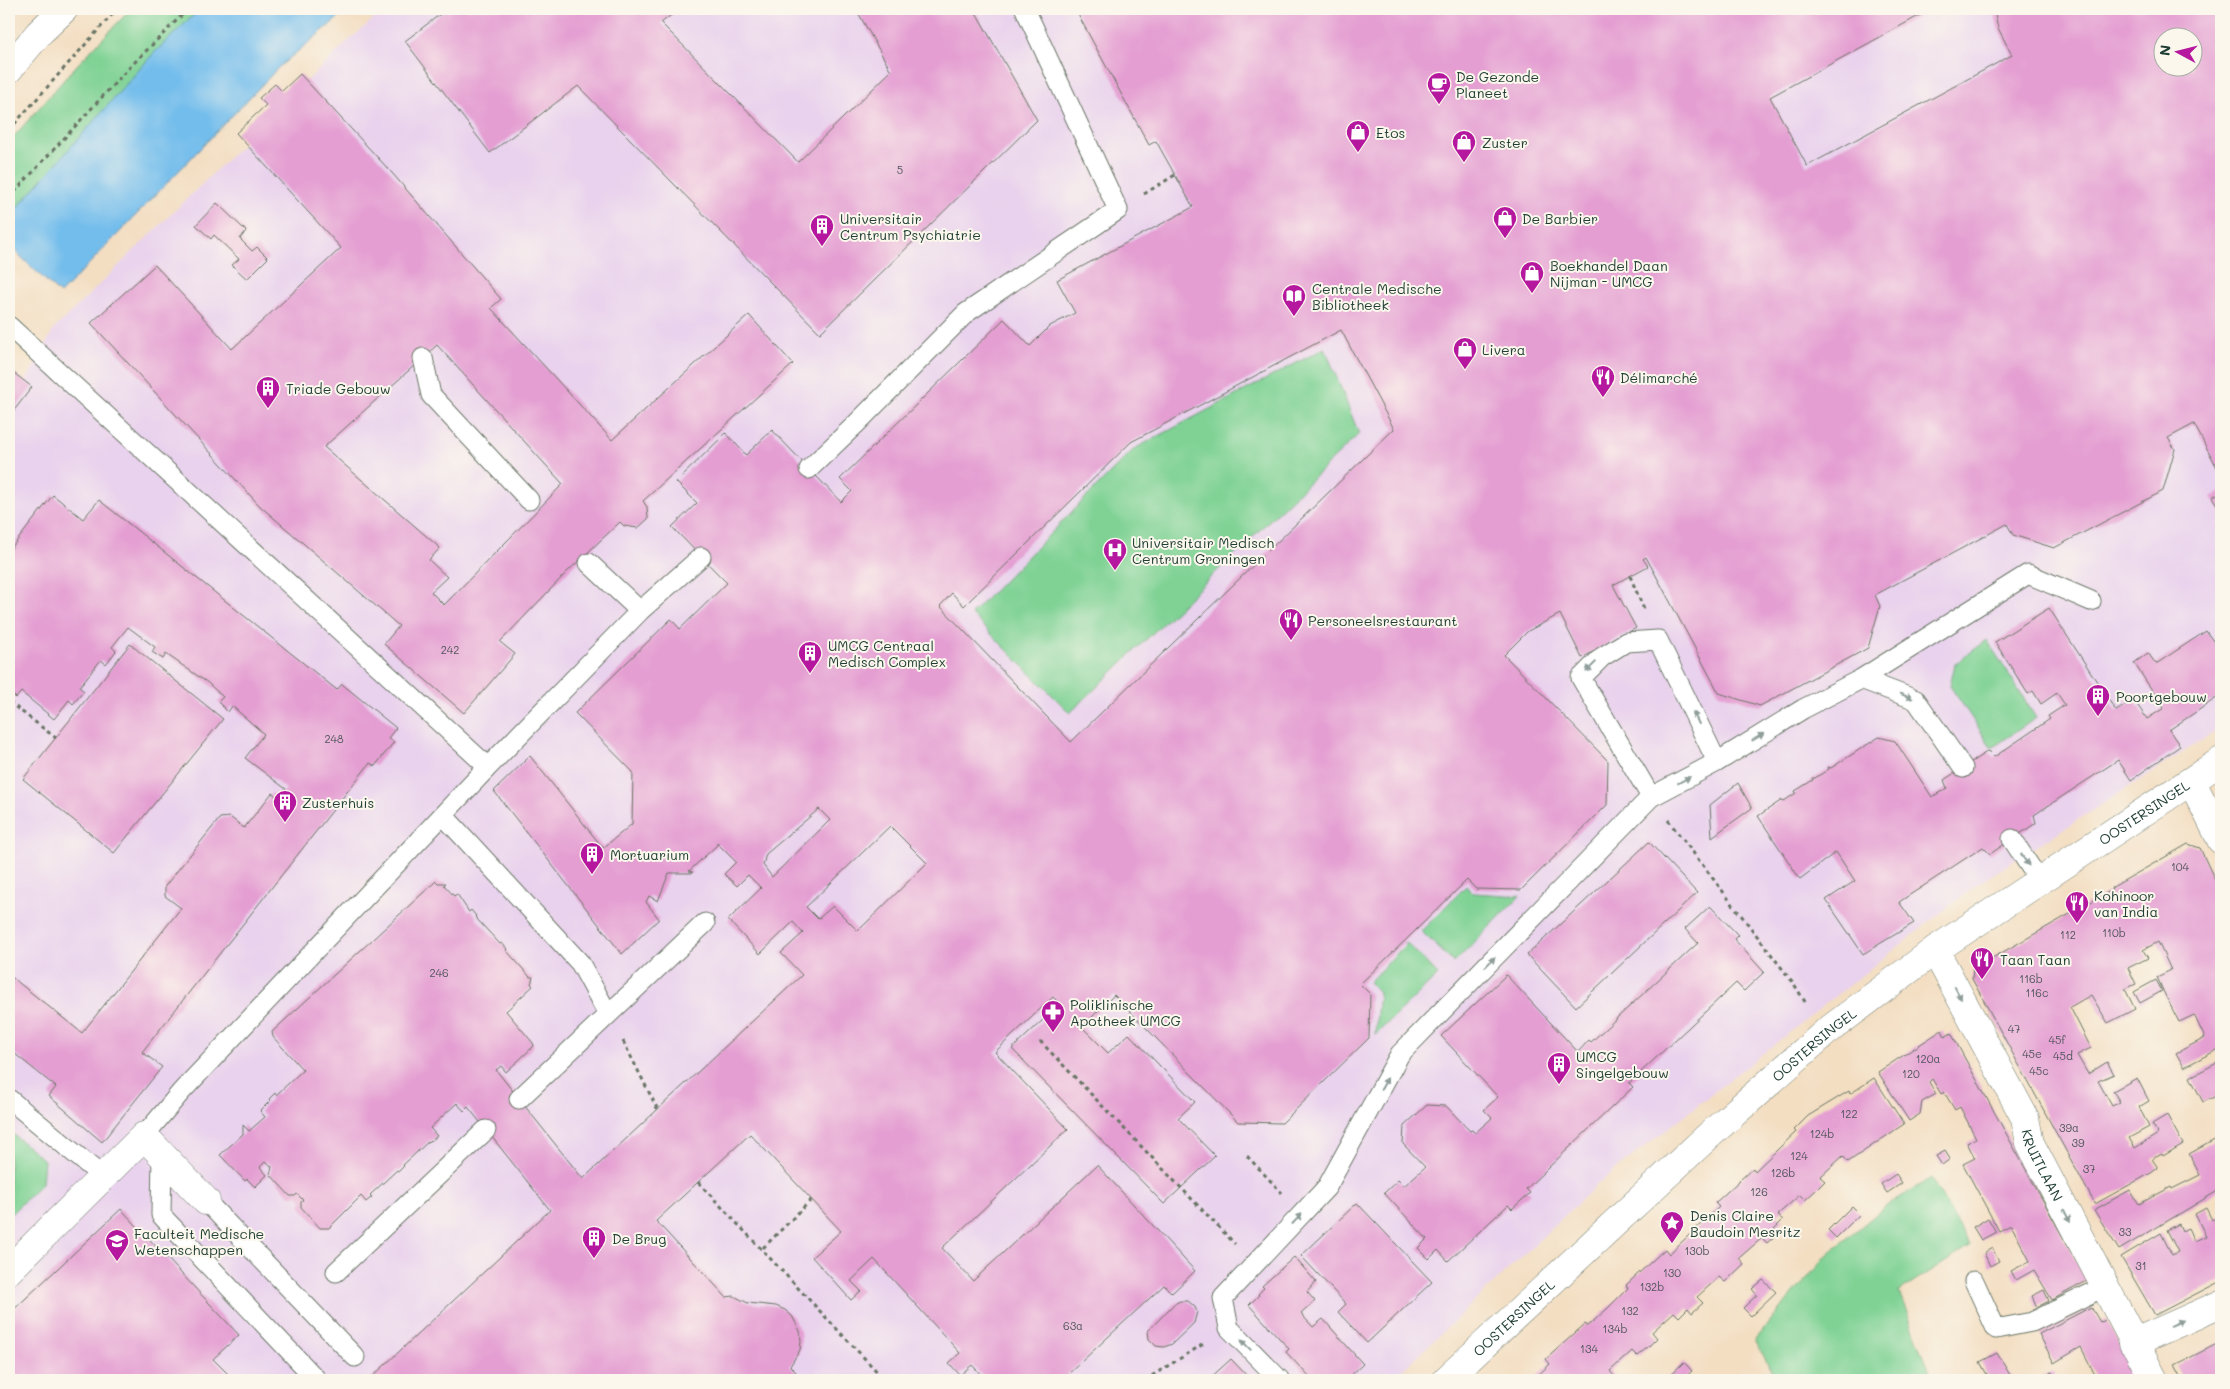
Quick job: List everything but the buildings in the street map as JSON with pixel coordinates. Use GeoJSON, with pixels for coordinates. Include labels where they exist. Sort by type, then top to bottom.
{"type":"FeatureCollection","features":[{"type":"Feature","properties":{"kind":"street"},"geometry":{"type":"LineString","coordinates":[[9,69],[39,33],[64,9]]}},
{"type":"Feature","properties":{"kind":"street","name":"OOSTERSINGEL"},"geometry":{"type":"LineString","coordinates":[[1446,1380],[1706,1138],[1826,1032],[1935,950],[2039,880],[2192,782],[2221,761]]}},
{"type":"Feature","properties":{"kind":"street"},"geometry":{"type":"LineString","coordinates":[[2192,782],[2221,840]]}},
{"type":"Feature","properties":{"kind":"street","name":"KRUITLAAN"},"geometry":{"type":"LineString","coordinates":[[1935,950],[2025,1118],[2030,1143],[2154,1380]]}},
{"type":"Feature","properties":{"kind":"street"},"geometry":{"type":"LineString","coordinates":[[9,1270],[103,1178],[153,1145],[206,1201]]}},
{"type":"Feature","properties":{"kind":"street"},"geometry":{"type":"LineString","coordinates":[[2133,1343],[2221,1304]]}},
{"type":"Feature","properties":{"kind":"lane"},"geometry":{"type":"LineString","coordinates":[[809,469],[966,313],[1118,210],[1025,9]]}},
{"type":"Feature","properties":{"kind":"lane"},"geometry":{"type":"LineString","coordinates":[[9,326],[488,767]]}},
{"type":"Feature","properties":{"kind":"lane"},"geometry":{"type":"LineString","coordinates":[[423,358],[431,395],[529,500]]}},
{"type":"Feature","properties":{"kind":"lane"},"geometry":{"type":"LineString","coordinates":[[317,1380],[162,1215],[153,1145],[181,1092],[444,816],[488,767],[640,611],[701,557]]}},
{"type":"Feature","properties":{"kind":"lane"},"geometry":{"type":"LineString","coordinates":[[589,563],[640,611]]}},
{"type":"Feature","properties":{"kind":"lane"},"geometry":{"type":"LineString","coordinates":[[1280,1380],[1229,1328],[1223,1298],[1327,1187],[1400,1054],[1651,797],[1717,762],[1803,709],[1861,679],[2028,574],[2091,601]]}},
{"type":"Feature","properties":{"kind":"lane"},"geometry":{"type":"LineString","coordinates":[[1651,797],[1581,678],[1602,657],[1626,642],[1658,640],[1717,762]]}},
{"type":"Feature","properties":{"kind":"lane"},"geometry":{"type":"LineString","coordinates":[[1861,679],[1916,700],[1964,768]]}},
{"type":"Feature","properties":{"kind":"lane"},"geometry":{"type":"LineString","coordinates":[[444,816],[580,963],[608,1014]]}},
{"type":"Feature","properties":{"kind":"lane"},"geometry":{"type":"LineString","coordinates":[[2012,839],[2039,880]]}},
{"type":"Feature","properties":{"kind":"lane"},"geometry":{"type":"LineString","coordinates":[[519,1099],[705,923]]}},
{"type":"Feature","properties":{"kind":"lane"},"geometry":{"type":"LineString","coordinates":[[9,1099],[103,1178]]}},
{"type":"Feature","properties":{"kind":"lane"},"geometry":{"type":"LineString","coordinates":[[336,1272],[486,1130]]}},
{"type":"Feature","properties":{"kind":"lane"},"geometry":{"type":"LineString","coordinates":[[206,1201],[355,1357]]}},
{"type":"Feature","properties":{"kind":"lane"},"geometry":{"type":"LineString","coordinates":[[1974,1281],[1996,1329],[2032,1322],[2104,1287]]}},
{"type":"Feature","properties":{"kind":"path"},"geometry":{"type":"LineString","coordinates":[[9,130],[117,9]]}},
{"type":"Feature","properties":{"kind":"path"},"geometry":{"type":"LineString","coordinates":[[9,198],[126,70],[188,9]]}},
{"type":"Feature","properties":{"kind":"path"},"geometry":{"type":"LineString","coordinates":[[1118,210],[1175,175]]}},
{"type":"Feature","properties":{"kind":"path"},"geometry":{"type":"LineString","coordinates":[[1630,576],[1658,640]]}},
{"type":"Feature","properties":{"kind":"path"},"geometry":{"type":"LineString","coordinates":[[9,702],[56,738]]}},
{"type":"Feature","properties":{"kind":"path"},"geometry":{"type":"LineString","coordinates":[[1651,797],[1794,984],[1826,1032]]}},
{"type":"Feature","properties":{"kind":"path"},"geometry":{"type":"LineString","coordinates":[[608,1014],[658,1110]]}},
{"type":"Feature","properties":{"kind":"path"},"geometry":{"type":"LineString","coordinates":[[1040,1041],[1255,1264]]}},
{"type":"Feature","properties":{"kind":"path"},"geometry":{"type":"LineString","coordinates":[[1247,1156],[1302,1214]]}},
{"type":"Feature","properties":{"kind":"path"},"geometry":{"type":"LineString","coordinates":[[698,1182],[763,1248],[885,1380]]}},
{"type":"Feature","properties":{"kind":"path"},"geometry":{"type":"LineString","coordinates":[[763,1248],[812,1199]]}},
{"type":"Feature","properties":{"kind":"path"},"geometry":{"type":"LineString","coordinates":[[1145,1380],[1229,1328]]}},
{"type":"Feature","properties":{"kind":"shaded area","name":"Universitair Medisch Centrum Groningen"},"geometry":{"type":"Polygon","coordinates":[[[385,9],[2221,9],[2221,728],[1976,885],[1600,1182],[1392,1380],[9,1380],[9,413],[54,329],[347,42],[385,9]]]}},
{"type":"Feature","properties":{"kind":"green space"},"geometry":{"type":"Polygon","coordinates":[[[131,9],[200,9],[153,54],[9,217],[9,142],[76,66],[131,9]]]}},
{"type":"Feature","properties":{"kind":"green space"},"geometry":{"type":"Polygon","coordinates":[[[1325,348],[1359,434],[1070,713],[971,614],[1134,449],[1325,348]]]}},
{"type":"Feature","properties":{"kind":"green space"},"geometry":{"type":"Polygon","coordinates":[[[1987,640],[2036,718],[1992,748],[1950,686],[1955,664],[1987,640]]]}},
{"type":"Feature","properties":{"kind":"green space"},"geometry":{"type":"Polygon","coordinates":[[[1466,886],[1474,893],[1520,896],[1454,963],[1421,931],[1466,886]]]}},
{"type":"Feature","properties":{"kind":"green space"},"geometry":{"type":"Polygon","coordinates":[[[1407,943],[1438,975],[1375,1035],[1379,993],[1369,982],[1407,943]]]}},
{"type":"Feature","properties":{"kind":"green space"},"geometry":{"type":"Polygon","coordinates":[[[9,1131],[44,1160],[42,1183],[9,1216],[9,1131]]]}},
{"type":"Feature","properties":{"kind":"green space"},"geometry":{"type":"Polygon","coordinates":[[[1931,1178],[1970,1246],[1899,1292],[1933,1380],[1776,1380],[1755,1339],[1828,1254],[1885,1207],[1931,1178]]]}},
{"type":"Feature","properties":{"kind":"water"},"geometry":{"type":"Polygon","coordinates":[[[200,9],[349,9],[279,67],[60,294],[21,257],[9,242],[9,217],[153,54],[200,9]]]}},
{"type":"Feature","properties":{"kind":"place","name":"De Gezonde Planeet"},"geometry":{"type":"Point","coordinates":[1439,105]}},
{"type":"Feature","properties":{"kind":"place","name":"Etos"},"geometry":{"type":"Point","coordinates":[1358,153]}},
{"type":"Feature","properties":{"kind":"place","name":"Zuster"},"geometry":{"type":"Point","coordinates":[1464,163]}},
{"type":"Feature","properties":{"kind":"place","name":"De Barbier"},"geometry":{"type":"Point","coordinates":[1505,239]}},
{"type":"Feature","properties":{"kind":"place","name":"Universitair Centrum Psychiatrie"},"geometry":{"type":"Point","coordinates":[822,247]}},
{"type":"Feature","properties":{"kind":"place","name":"Boekhandel Daan Nijman - UMCG"},"geometry":{"type":"Point","coordinates":[1532,294]}},
{"type":"Feature","properties":{"kind":"place","name":"Centrale Medische Bibliotheek"},"geometry":{"type":"Point","coordinates":[1294,317]}},
{"type":"Feature","properties":{"kind":"place","name":"Livera"},"geometry":{"type":"Point","coordinates":[1465,370]}},
{"type":"Feature","properties":{"kind":"place","name":"Délimarché"},"geometry":{"type":"Point","coordinates":[1603,398]}},
{"type":"Feature","properties":{"kind":"place","name":"Triade Gebouw"},"geometry":{"type":"Point","coordinates":[268,409]}},
{"type":"Feature","properties":{"kind":"place","name":"Universitair Medisch Centrum Groningen"},"geometry":{"type":"Point","coordinates":[1115,571]}},
{"type":"Feature","properties":{"kind":"place","name":"Personeelsrestaurant"},"geometry":{"type":"Point","coordinates":[1291,641]}},
{"type":"Feature","properties":{"kind":"place","name":"UMCG Centraal Medisch Complex"},"geometry":{"type":"Point","coordinates":[810,674]}},
{"type":"Feature","properties":{"kind":"place","name":"Poortgebouw"},"geometry":{"type":"Point","coordinates":[2098,717]}},
{"type":"Feature","properties":{"kind":"place","name":"Zusterhuis"},"geometry":{"type":"Point","coordinates":[285,823]}},
{"type":"Feature","properties":{"kind":"place","name":"Mortuarium"},"geometry":{"type":"Point","coordinates":[592,875]}},
{"type":"Feature","properties":{"kind":"place","name":"Kohinoor van India"},"geometry":{"type":"Point","coordinates":[2077,924]}},
{"type":"Feature","properties":{"kind":"place","name":"Taan Taan"},"geometry":{"type":"Point","coordinates":[1982,980]}},
{"type":"Feature","properties":{"kind":"place","name":"Poliklinische Apotheek UMCG"},"geometry":{"type":"Point","coordinates":[1053,1033]}},
{"type":"Feature","properties":{"kind":"place","name":"UMCG Singelgebouw"},"geometry":{"type":"Point","coordinates":[1559,1085]}},
{"type":"Feature","properties":{"kind":"place","name":"Denis Claire Baudoin Mesritz"},"geometry":{"type":"Point","coordinates":[1672,1244]}},
{"type":"Feature","properties":{"kind":"place","name":"De Brug"},"geometry":{"type":"Point","coordinates":[594,1259]}},
{"type":"Feature","properties":{"kind":"place","name":"Faculteit Medische Wetenschappen"},"geometry":{"type":"Point","coordinates":[117,1262]}}]}
